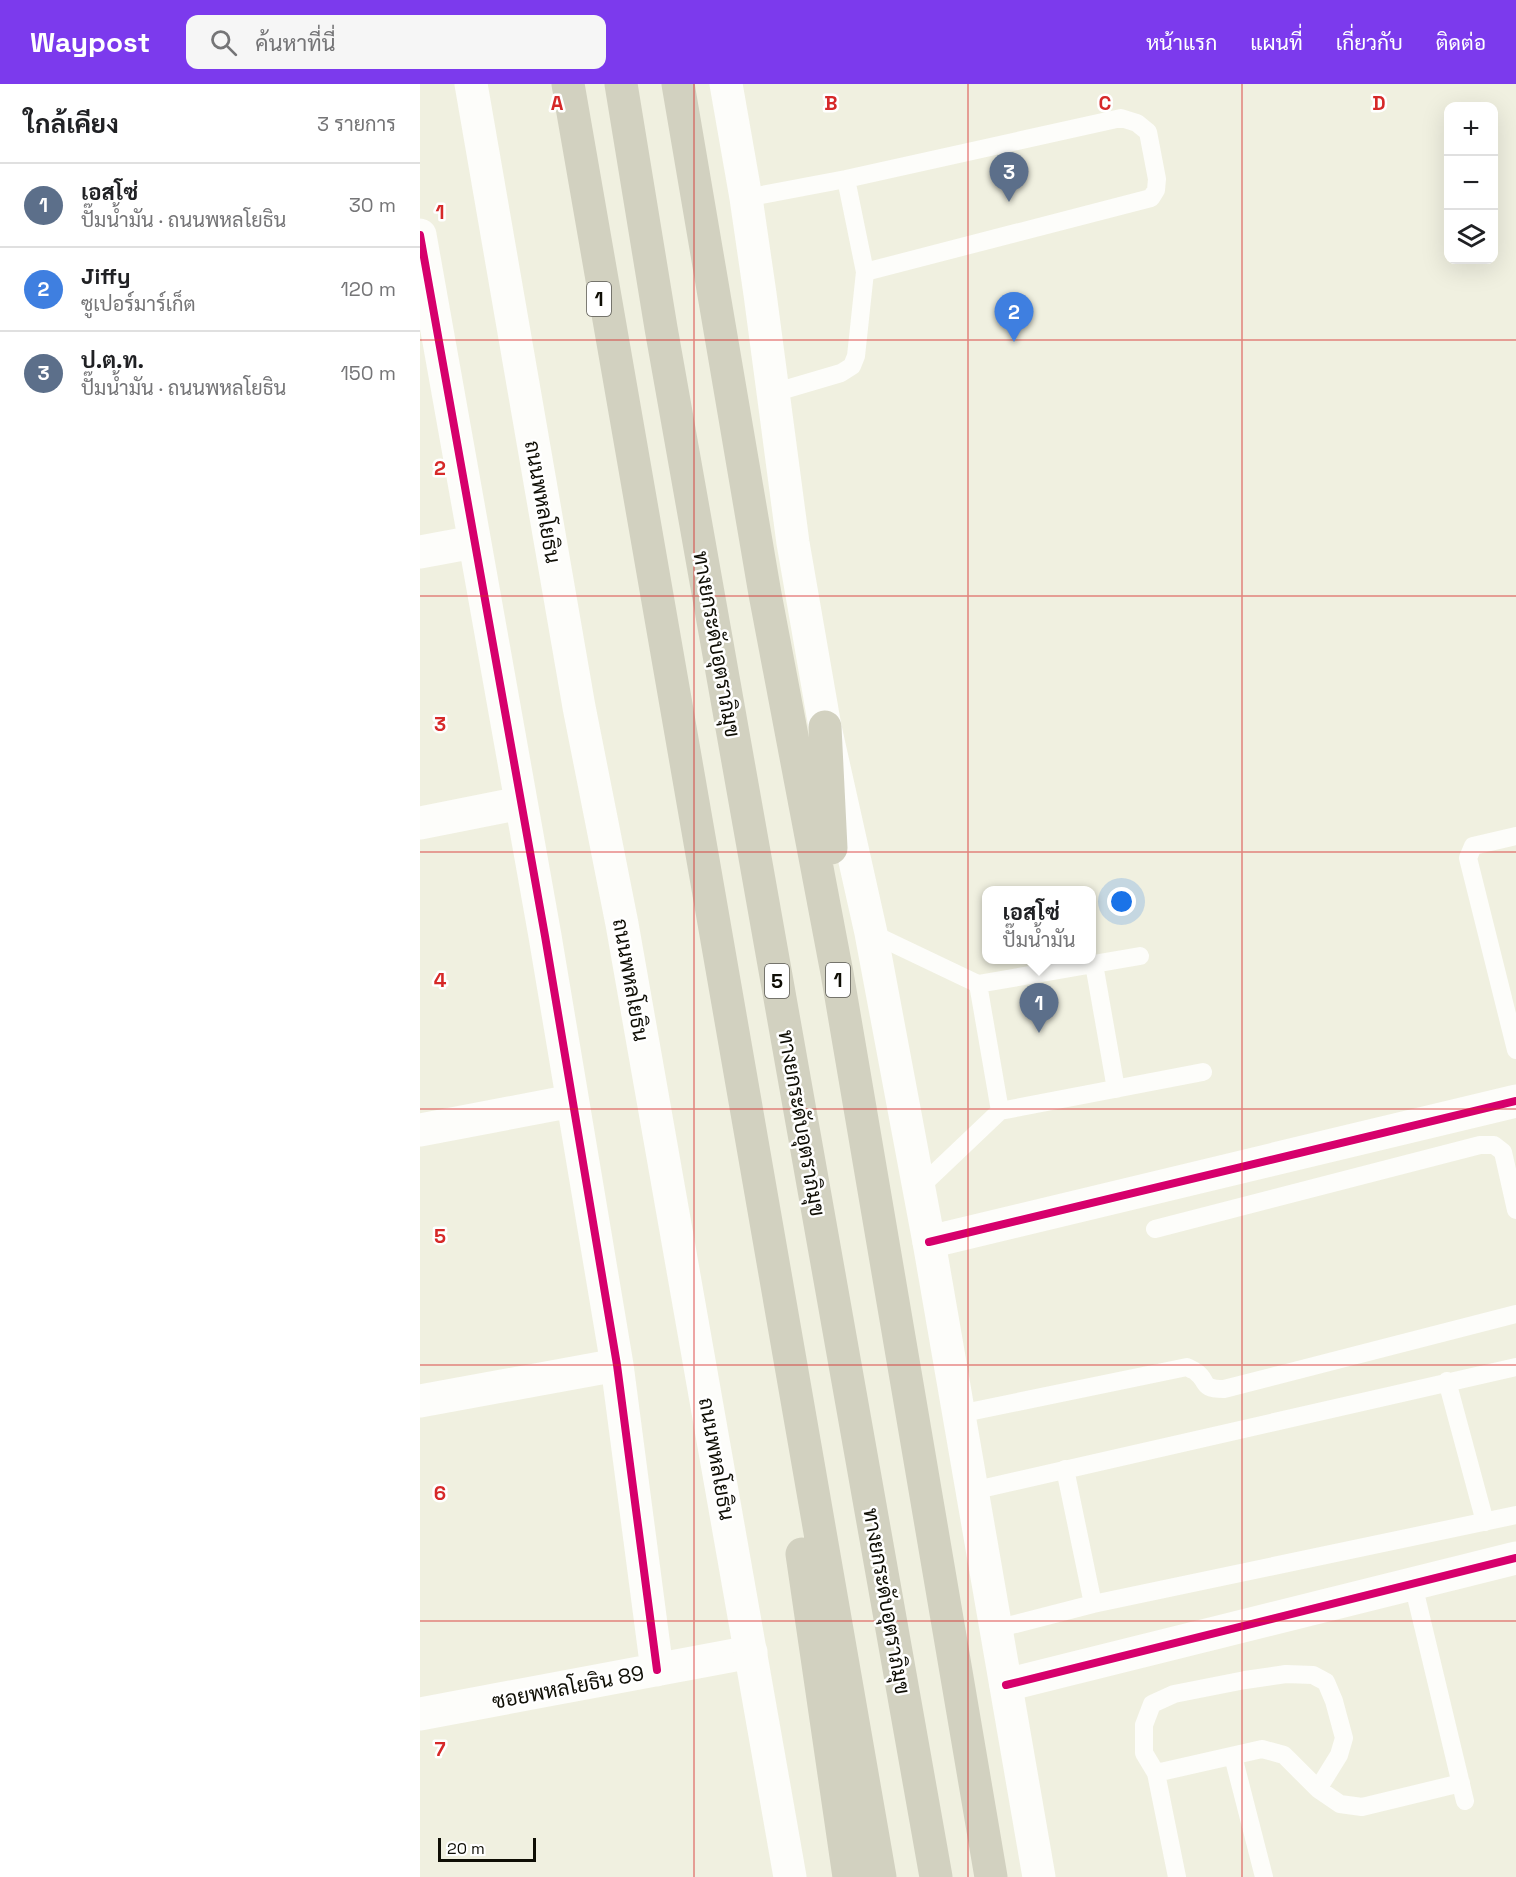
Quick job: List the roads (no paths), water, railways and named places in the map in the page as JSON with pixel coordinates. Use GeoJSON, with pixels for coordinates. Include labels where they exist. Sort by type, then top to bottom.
{"type":"FeatureCollection","features":[{"type":"Feature","properties":{"kind":"highway","name":"1"},"geometry":{"type":"LineString","coordinates":[[562,84],[636,515],[709,917],[849,1877]]}},
{"type":"Feature","properties":{"kind":"highway"},"geometry":{"type":"LineString","coordinates":[[568,84],[880,1877]]}},
{"type":"Feature","properties":{"kind":"highway","name":"ทางยกระดับอุตราภิมุข"},"geometry":{"type":"LineString","coordinates":[[621,84],[661,328],[936,1877]]}},
{"type":"Feature","properties":{"kind":"highway","name":"1"},"geometry":{"type":"LineString","coordinates":[[678,84],[765,594],[837,973],[990,1877]]}},
{"type":"Feature","properties":{"kind":"highway"},"geometry":{"type":"LineString","coordinates":[[825,727],[837,973]]}},
{"type":"Feature","properties":{"kind":"main road","name":"ถนนพหลโยธิน"},"geometry":{"type":"LineString","coordinates":[[471,84],[579,707],[621,924],[790,1877]]}},
{"type":"Feature","properties":{"kind":"main road","name":"1"},"geometry":{"type":"LineString","coordinates":[[726,84],[746,198],[793,543],[825,727],[871,933],[919,1188],[1039,1877]]}},
{"type":"Feature","properties":{"kind":"main road"},"geometry":{"type":"LineString","coordinates":[[421,243],[521,803],[617,1365],[657,1670]]}},
{"type":"Feature","properties":{"kind":"main road"},"geometry":{"type":"LineString","coordinates":[[420,552],[474,542]]}},
{"type":"Feature","properties":{"kind":"main road"},"geometry":{"type":"LineString","coordinates":[[420,823],[521,803]]}},
{"type":"Feature","properties":{"kind":"main road"},"geometry":{"type":"LineString","coordinates":[[420,1130],[572,1101]]}},
{"type":"Feature","properties":{"kind":"main road"},"geometry":{"type":"LineString","coordinates":[[929,1242],[1516,1101]]}},
{"type":"Feature","properties":{"kind":"main road"},"geometry":{"type":"LineString","coordinates":[[420,1401],[617,1365]]}},
{"type":"Feature","properties":{"kind":"main road"},"geometry":{"type":"LineString","coordinates":[[1006,1685],[1516,1558]]}},
{"type":"Feature","properties":{"kind":"main road","name":"ซอยพหลโยธิน 89"},"geometry":{"type":"LineString","coordinates":[[420,1714],[751,1652]]}},
{"type":"Feature","properties":{"kind":"lane"},"geometry":{"type":"LineString","coordinates":[[746,198],[846,179],[1121,118],[1137,123],[1148,132],[1157,179],[1156,190],[1151,198],[865,272]]}},
{"type":"Feature","properties":{"kind":"lane"},"geometry":{"type":"LineString","coordinates":[[773,393],[841,374],[852,366],[856,356],[865,272],[846,179]]}},
{"type":"Feature","properties":{"kind":"lane"},"geometry":{"type":"LineString","coordinates":[[1516,836],[1473,846],[1468,858],[1516,1050]]}},
{"type":"Feature","properties":{"kind":"lane"},"geometry":{"type":"LineString","coordinates":[[871,933],[978,984],[1094,964],[1116,1089]]}},
{"type":"Feature","properties":{"kind":"lane"},"geometry":{"type":"LineString","coordinates":[[1096,964],[1140,956]]}},
{"type":"Feature","properties":{"kind":"lane"},"geometry":{"type":"LineString","coordinates":[[978,984],[1000,1111]]}},
{"type":"Feature","properties":{"kind":"lane"},"geometry":{"type":"LineString","coordinates":[[919,1188],[1000,1111],[1203,1072]]}},
{"type":"Feature","properties":{"kind":"lane"},"geometry":{"type":"LineString","coordinates":[[1155,1229],[1480,1146],[1494,1146],[1503,1152],[1516,1210]]}},
{"type":"Feature","properties":{"kind":"lane"},"geometry":{"type":"LineString","coordinates":[[959,1414],[1187,1367],[1198,1372],[1204,1383],[1212,1389],[1224,1389],[1516,1314]]}},
{"type":"Feature","properties":{"kind":"lane"},"geometry":{"type":"LineString","coordinates":[[972,1491],[1516,1367]]}},
{"type":"Feature","properties":{"kind":"lane"},"geometry":{"type":"LineString","coordinates":[[1447,1381],[1485,1522]]}},
{"type":"Feature","properties":{"kind":"lane"},"geometry":{"type":"LineString","coordinates":[[1065,1469],[1093,1604]]}},
{"type":"Feature","properties":{"kind":"lane"},"geometry":{"type":"LineString","coordinates":[[996,1629],[1093,1604],[1516,1515]]}},
{"type":"Feature","properties":{"kind":"lane"},"geometry":{"type":"LineString","coordinates":[[1156,1773],[1262,1749],[1284,1755],[1318,1789],[1340,1804],[1362,1807],[1463,1792],[1413,1584]]}},
{"type":"Feature","properties":{"kind":"lane"},"geometry":{"type":"LineString","coordinates":[[1177,1877],[1156,1773],[1144,1753],[1144,1725],[1152,1704],[1174,1695],[1245,1680],[1286,1674],[1313,1675],[1326,1682],[1334,1701],[1344,1738],[1339,1755],[1318,1789]]}},
{"type":"Feature","properties":{"kind":"lane"},"geometry":{"type":"LineString","coordinates":[[1233,1756],[1264,1877]]}},
{"type":"Feature","properties":{"kind":"place","name":"ป.ต.ท."},"geometry":{"type":"Point","coordinates":[1009,202]}},
{"type":"Feature","properties":{"kind":"place","name":"Jiffy"},"geometry":{"type":"Point","coordinates":[1014,342]}},
{"type":"Feature","properties":{"kind":"place","name":"เอสโซ่"},"geometry":{"type":"Point","coordinates":[1039,1033]}}]}
